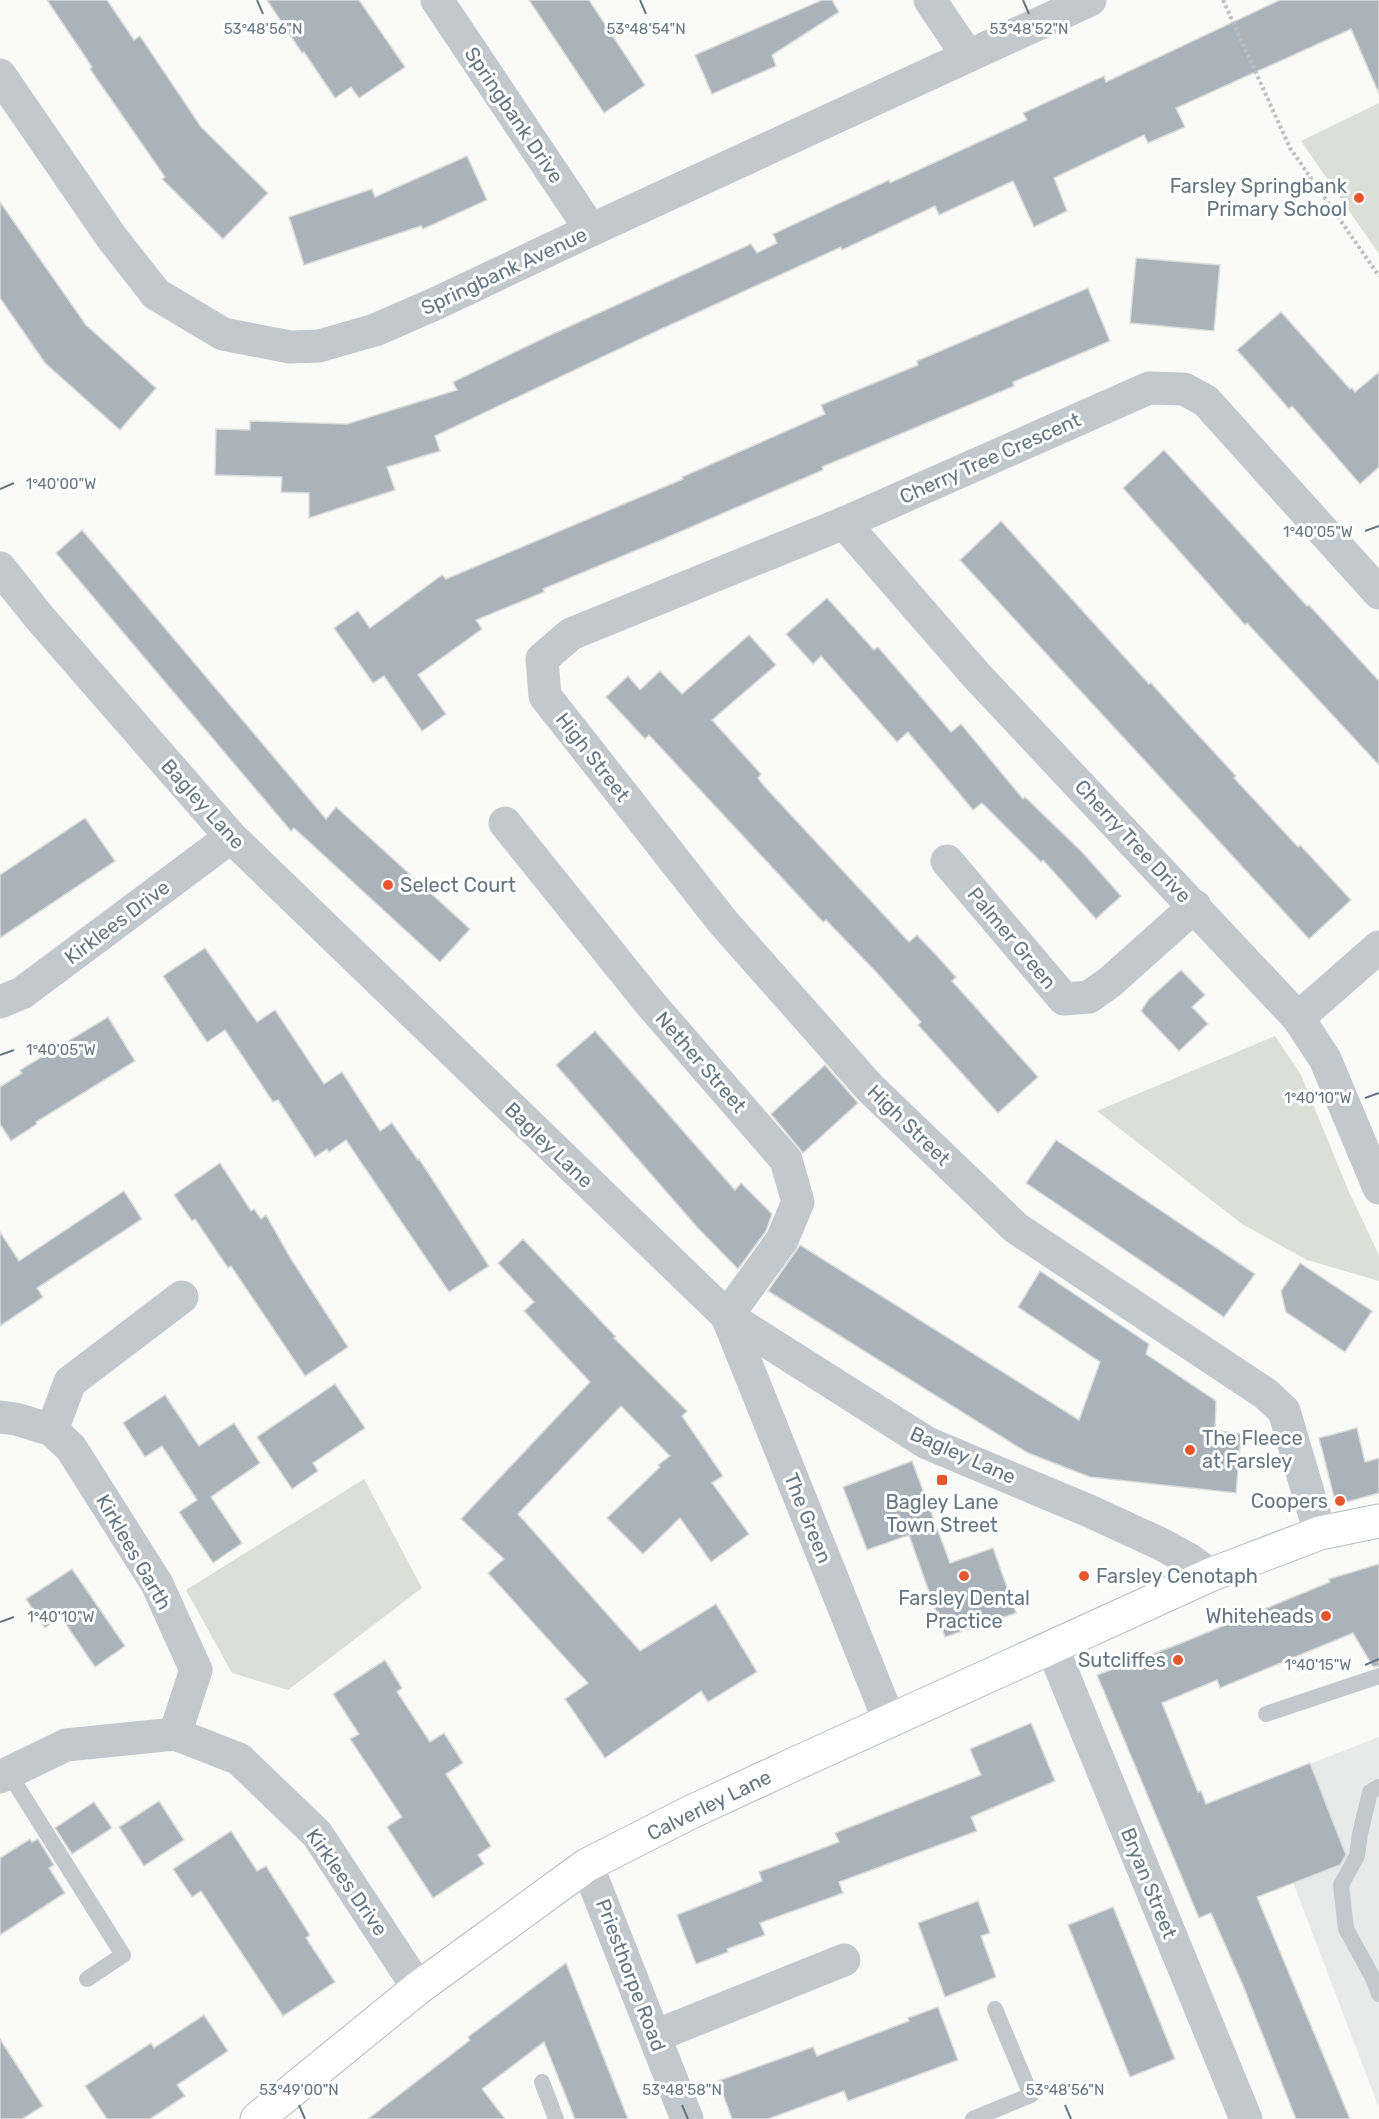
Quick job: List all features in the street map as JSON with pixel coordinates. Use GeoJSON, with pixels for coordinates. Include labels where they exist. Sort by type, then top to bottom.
{"type":"FeatureCollection","features":[{"type":"Feature","properties":{"kind":"main road","name":"Calverley Lane"},"geometry":{"type":"LineString","coordinates":[[257,2119],[418,1988],[587,1865],[689,1813],[1210,1575],[1320,1533],[1379,1521]]}},
{"type":"Feature","properties":{"kind":"street","name":"Springbank Drive"},"geometry":{"type":"LineString","coordinates":[[437,0],[591,230]]}},
{"type":"Feature","properties":{"kind":"street"},"geometry":{"type":"LineString","coordinates":[[930,0],[968,55]]}},
{"type":"Feature","properties":{"kind":"street","name":"Springbank Avenue"},"geometry":{"type":"LineString","coordinates":[[0,75],[112,238],[156,294],[223,334],[290,347],[319,346],[375,330],[396,321],[1090,0]]}},
{"type":"Feature","properties":{"kind":"street","name":"Cherry Tree Crescent"},"geometry":{"type":"LineString","coordinates":[[542,659],[571,634],[844,523],[1149,388],[1184,389],[1206,401],[1379,593]]}},
{"type":"Feature","properties":{"kind":"street","name":"Cherry Tree Drive"},"geometry":{"type":"LineString","coordinates":[[844,523],[976,675],[1298,1018],[1325,1059],[1376,1170]]}},
{"type":"Feature","properties":{"kind":"street","name":"Bagley Lane"},"geometry":{"type":"LineString","coordinates":[[0,568],[231,837],[727,1316],[927,1443],[1161,1544],[1190,1560],[1210,1575]]}},
{"type":"Feature","properties":{"kind":"street","name":"High Street"},"geometry":{"type":"LineString","coordinates":[[542,659],[545,696],[723,922],[870,1088],[1016,1228],[1266,1394],[1284,1411],[1320,1533]]}},
{"type":"Feature","properties":{"kind":"street","name":"Nether Street"},"geometry":{"type":"LineString","coordinates":[[505,823],[649,1002],[786,1160],[798,1202],[782,1240],[727,1316]]}},
{"type":"Feature","properties":{"kind":"street","name":"Kirklees Drive"},"geometry":{"type":"LineString","coordinates":[[0,1002],[22,993],[231,837]]}},
{"type":"Feature","properties":{"kind":"street","name":"Palmer Green"},"geometry":{"type":"LineString","coordinates":[[947,861],[1064,999],[1089,997],[1110,982],[1195,906]]}},
{"type":"Feature","properties":{"kind":"street"},"geometry":{"type":"LineString","coordinates":[[1298,1018],[1379,947]]}},
{"type":"Feature","properties":{"kind":"street"},"geometry":{"type":"LineString","coordinates":[[52,1430],[70,1382],[182,1297]]}},
{"type":"Feature","properties":{"kind":"street","name":"The Green"},"geometry":{"type":"LineString","coordinates":[[727,1316],[889,1720]]}},
{"type":"Feature","properties":{"kind":"street","name":"Kirklees Garth"},"geometry":{"type":"LineString","coordinates":[[0,1416],[52,1430],[71,1449],[157,1584],[196,1670],[175,1734]]}},
{"type":"Feature","properties":{"kind":"street","name":"Bryan Street"},"geometry":{"type":"LineString","coordinates":[[1052,1647],[1246,2119]]}},
{"type":"Feature","properties":{"kind":"street","name":"Kirklees Drive"},"geometry":{"type":"LineString","coordinates":[[4,1775],[66,1744],[175,1734],[239,1759],[317,1834],[418,1988]]}},
{"type":"Feature","properties":{"kind":"street","name":"Priesthorpe Road"},"geometry":{"type":"LineString","coordinates":[[587,1865],[687,2119]]}},
{"type":"Feature","properties":{"kind":"street"},"geometry":{"type":"LineString","coordinates":[[655,2036],[844,1960]]}},
{"type":"Feature","properties":{"kind":"lane"},"geometry":{"type":"LineString","coordinates":[[1266,1714],[1379,1676]]}},
{"type":"Feature","properties":{"kind":"lane"},"geometry":{"type":"LineString","coordinates":[[4,1775],[123,1955],[87,1979]]}},
{"type":"Feature","properties":{"kind":"lane"},"geometry":{"type":"LineString","coordinates":[[1379,1787],[1370,1792],[1360,1834],[1358,1856],[1341,1885],[1346,1929],[1373,1978],[1379,1994]]}},
{"type":"Feature","properties":{"kind":"lane"},"geometry":{"type":"LineString","coordinates":[[973,2119],[1031,2096],[995,2008]]}},
{"type":"Feature","properties":{"kind":"lane"},"geometry":{"type":"LineString","coordinates":[[542,2082],[556,2119]]}},
{"type":"Feature","properties":{"kind":"path"},"geometry":{"type":"LineString","coordinates":[[1223,0],[1290,148],[1379,276]]}},
{"type":"Feature","properties":{"kind":"shaded area","name":"Farsley Springbank Primary School"},"geometry":{"type":"Polygon","coordinates":[[[1379,103],[1379,254],[1301,141],[1379,103]]]}},
{"type":"Feature","properties":{"kind":"shaded area"},"geometry":{"type":"Polygon","coordinates":[[[1275,1036],[1301,1075],[1349,1192],[1379,1255],[1379,1281],[1307,1260],[1242,1224],[1097,1111],[1275,1036]]]}},
{"type":"Feature","properties":{"kind":"shaded area"},"geometry":{"type":"Polygon","coordinates":[[[364,1479],[422,1588],[288,1690],[232,1673],[186,1590],[364,1479]]]}},
{"type":"Feature","properties":{"kind":"shaded area"},"geometry":{"type":"Polygon","coordinates":[[[1379,1737],[1379,2108],[1256,1785],[1379,1737]]]}},
{"type":"Feature","properties":{"kind":"building"},"geometry":{"type":"Polygon","coordinates":[[[47,0],[107,0],[134,40],[140,36],[201,127],[268,193],[223,239],[162,179],[165,177],[90,69],[92,67],[47,0]]]}},
{"type":"Feature","properties":{"kind":"building"},"geometry":{"type":"Polygon","coordinates":[[[267,0],[359,0],[405,67],[359,98],[351,87],[335,98],[267,0]]]}},
{"type":"Feature","properties":{"kind":"building"},"geometry":{"type":"Polygon","coordinates":[[[529,0],[589,0],[645,85],[604,113],[529,0]]]}},
{"type":"Feature","properties":{"kind":"building"},"geometry":{"type":"Polygon","coordinates":[[[822,0],[832,0],[839,12],[772,55],[776,66],[712,94],[695,55],[822,0]]]}},
{"type":"Feature","properties":{"kind":"building"},"geometry":{"type":"Polygon","coordinates":[[[1280,0],[1379,0],[1379,94],[1351,29],[1176,108],[1185,127],[1148,143],[1144,135],[1054,178],[1067,211],[1034,227],[1013,181],[939,215],[935,206],[842,250],[841,247],[657,331],[435,436],[440,451],[387,467],[395,490],[309,518],[309,493],[281,492],[282,477],[215,475],[216,429],[250,430],[250,421],[347,424],[457,390],[453,382],[546,337],[751,244],[757,253],[777,243],[773,234],[1027,120],[1023,113],[1104,76],[1106,82],[1280,0]]]}},
{"type":"Feature","properties":{"kind":"building"},"geometry":{"type":"Polygon","coordinates":[[[467,156],[487,200],[423,229],[421,226],[304,265],[289,217],[372,189],[375,197],[467,156]]]}},
{"type":"Feature","properties":{"kind":"building"},"geometry":{"type":"Polygon","coordinates":[[[0,202],[86,325],[156,388],[120,430],[45,363],[0,298],[0,202]]]}},
{"type":"Feature","properties":{"kind":"building"},"geometry":{"type":"Polygon","coordinates":[[[1136,258],[1220,265],[1214,331],[1130,323],[1136,258]]]}},
{"type":"Feature","properties":{"kind":"building"},"geometry":{"type":"Polygon","coordinates":[[[1088,288],[1110,341],[1013,382],[1014,386],[822,467],[823,470],[543,589],[544,592],[476,620],[482,629],[418,675],[446,714],[422,731],[384,676],[373,683],[334,628],[358,611],[370,628],[442,575],[446,579],[683,479],[682,477],[825,414],[821,405],[918,365],[917,361],[1088,288]]]}},
{"type":"Feature","properties":{"kind":"building"},"geometry":{"type":"Polygon","coordinates":[[[1281,312],[1350,389],[1352,388],[1355,392],[1379,372],[1379,467],[1360,484],[1292,406],[1289,409],[1237,350],[1281,312]]]}},
{"type":"Feature","properties":{"kind":"building"},"geometry":{"type":"Polygon","coordinates":[[[1164,450],[1379,681],[1379,765],[1247,623],[1245,625],[1123,488],[1164,450]]]}},
{"type":"Feature","properties":{"kind":"building"},"geometry":{"type":"Polygon","coordinates":[[[1001,521],[1236,776],[1234,778],[1351,900],[1309,939],[960,560],[1001,521]]]}},
{"type":"Feature","properties":{"kind":"building"},"geometry":{"type":"Polygon","coordinates":[[[82,530],[326,819],[336,807],[470,929],[440,962],[294,828],[291,831],[56,553],[82,530]]]}},
{"type":"Feature","properties":{"kind":"building"},"geometry":{"type":"Polygon","coordinates":[[[827,598],[874,650],[878,647],[951,732],[961,724],[1023,799],[1025,797],[1083,853],[1121,896],[1096,919],[1043,860],[1041,862],[982,803],[973,810],[908,732],[897,742],[821,656],[813,664],[786,634],[827,598]]]}},
{"type":"Feature","properties":{"kind":"building"},"geometry":{"type":"Polygon","coordinates":[[[749,635],[776,665],[712,720],[761,774],[758,778],[764,786],[909,942],[917,935],[937,956],[956,977],[952,981],[1038,1077],[998,1113],[918,1025],[921,1022],[877,973],[826,920],[823,922],[649,735],[645,739],[606,697],[628,676],[640,690],[660,671],[682,694],[749,635]]]}},
{"type":"Feature","properties":{"kind":"building"},"geometry":{"type":"Polygon","coordinates":[[[85,818],[115,861],[0,938],[0,875],[85,818]]]}},
{"type":"Feature","properties":{"kind":"building"},"geometry":{"type":"Polygon","coordinates":[[[205,948],[257,1022],[275,1010],[324,1084],[342,1072],[380,1131],[392,1123],[419,1159],[489,1266],[449,1292],[346,1140],[329,1152],[327,1149],[315,1157],[278,1100],[273,1102],[225,1030],[207,1042],[163,976],[205,948]]]}},
{"type":"Feature","properties":{"kind":"building"},"geometry":{"type":"Polygon","coordinates":[[[1181,970],[1205,995],[1192,1007],[1208,1024],[1179,1051],[1141,1011],[1149,999],[1181,970]]]}},
{"type":"Feature","properties":{"kind":"building"},"geometry":{"type":"Polygon","coordinates":[[[108,1017],[135,1061],[36,1122],[37,1124],[11,1141],[0,1124],[0,1087],[22,1073],[20,1070],[108,1017]]]}},
{"type":"Feature","properties":{"kind":"building"},"geometry":{"type":"Polygon","coordinates":[[[595,1031],[735,1190],[741,1183],[772,1214],[766,1231],[738,1269],[697,1227],[556,1065],[595,1031]]]}},
{"type":"Feature","properties":{"kind":"building"},"geometry":{"type":"Polygon","coordinates":[[[825,1065],[858,1103],[803,1153],[771,1114],[825,1065]]]}},
{"type":"Feature","properties":{"kind":"building"},"geometry":{"type":"Polygon","coordinates":[[[1056,1140],[1255,1274],[1224,1317],[1026,1183],[1056,1140]]]}},
{"type":"Feature","properties":{"kind":"building"},"geometry":{"type":"Polygon","coordinates":[[[220,1163],[251,1211],[254,1209],[261,1219],[266,1215],[291,1259],[348,1347],[305,1376],[231,1266],[228,1268],[195,1219],[192,1221],[174,1195],[220,1163]]]}},
{"type":"Feature","properties":{"kind":"building"},"geometry":{"type":"Polygon","coordinates":[[[124,1191],[142,1219],[37,1288],[43,1297],[0,1326],[0,1232],[19,1261],[124,1191]]]}},
{"type":"Feature","properties":{"kind":"building"},"geometry":{"type":"Polygon","coordinates":[[[523,1239],[616,1337],[614,1338],[687,1411],[682,1416],[723,1476],[712,1483],[749,1534],[711,1562],[680,1518],[643,1554],[607,1518],[660,1467],[658,1465],[670,1456],[621,1406],[518,1514],[640,1651],[716,1604],[757,1672],[708,1702],[701,1691],[605,1758],[565,1699],[588,1683],[488,1573],[504,1559],[461,1519],[590,1382],[524,1311],[534,1302],[498,1263],[523,1239]]]}},
{"type":"Feature","properties":{"kind":"building"},"geometry":{"type":"Polygon","coordinates":[[[800,1245],[1079,1420],[1100,1362],[1018,1307],[1040,1271],[1149,1344],[1146,1354],[1216,1401],[1215,1430],[1241,1434],[1236,1493],[1090,1477],[1028,1453],[768,1291],[800,1245]]]}},
{"type":"Feature","properties":{"kind":"building"},"geometry":{"type":"Polygon","coordinates":[[[1300,1263],[1372,1311],[1345,1352],[1286,1312],[1281,1291],[1300,1263]]]}},
{"type":"Feature","properties":{"kind":"building"},"geometry":{"type":"Polygon","coordinates":[[[335,1384],[365,1428],[313,1463],[318,1471],[292,1489],[257,1437],[335,1384]]]}},
{"type":"Feature","properties":{"kind":"building"},"geometry":{"type":"Polygon","coordinates":[[[165,1395],[199,1446],[234,1423],[260,1463],[211,1497],[242,1543],[213,1563],[179,1512],[197,1500],[162,1446],[145,1457],[123,1423],[165,1395]]]}},
{"type":"Feature","properties":{"kind":"building"},"geometry":{"type":"Polygon","coordinates":[[[1357,1428],[1365,1462],[1379,1458],[1379,1493],[1336,1505],[1319,1438],[1357,1428]]]}},
{"type":"Feature","properties":{"kind":"building"},"geometry":{"type":"Polygon","coordinates":[[[912,1461],[950,1563],[993,1548],[1016,1613],[945,1637],[909,1535],[867,1550],[843,1487],[912,1461]]]}},
{"type":"Feature","properties":{"kind":"building"},"geometry":{"type":"Polygon","coordinates":[[[1379,1564],[1379,1666],[1373,1667],[1353,1633],[1220,1688],[1217,1680],[1162,1703],[1198,1792],[1201,1791],[1206,1804],[1310,1763],[1346,1855],[1340,1865],[1257,1897],[1350,2119],[1296,2119],[1242,1983],[1211,1913],[1199,1918],[1097,1675],[1330,1582],[1329,1579],[1379,1564]]]}},
{"type":"Feature","properties":{"kind":"building"},"geometry":{"type":"Polygon","coordinates":[[[72,1569],[125,1646],[95,1667],[61,1617],[45,1628],[26,1599],[72,1569]]]}},
{"type":"Feature","properties":{"kind":"building"},"geometry":{"type":"Polygon","coordinates":[[[385,1660],[402,1688],[397,1692],[430,1742],[444,1733],[463,1763],[446,1774],[491,1846],[478,1855],[484,1864],[433,1898],[387,1827],[402,1817],[350,1739],[359,1734],[333,1694],[385,1660]]]}},
{"type":"Feature","properties":{"kind":"building"},"geometry":{"type":"Polygon","coordinates":[[[1031,1723],[1055,1781],[971,1817],[977,1831],[839,1882],[843,1893],[760,1923],[765,1935],[727,1949],[728,1952],[696,1964],[677,1915],[762,1881],[759,1872],[839,1842],[835,1833],[981,1775],[970,1749],[1031,1723]]]}},
{"type":"Feature","properties":{"kind":"building"},"geometry":{"type":"Polygon","coordinates":[[[159,1801],[184,1840],[144,1866],[119,1827],[159,1801]]]}},
{"type":"Feature","properties":{"kind":"building"},"geometry":{"type":"Polygon","coordinates":[[[94,1802],[112,1828],[72,1854],[55,1828],[94,1802]]]}},
{"type":"Feature","properties":{"kind":"building"},"geometry":{"type":"Polygon","coordinates":[[[231,1831],[257,1871],[266,1866],[310,1935],[306,1938],[335,1982],[283,2016],[201,1891],[192,1897],[173,1869],[231,1831]]]}},
{"type":"Feature","properties":{"kind":"building"},"geometry":{"type":"Polygon","coordinates":[[[30,1839],[32,1842],[38,1839],[54,1865],[49,1868],[65,1893],[0,1935],[0,1858],[30,1839]]]}},
{"type":"Feature","properties":{"kind":"building"},"geometry":{"type":"Polygon","coordinates":[[[978,1901],[990,1933],[981,1936],[996,1977],[945,1997],[918,1923],[978,1901]]]}},
{"type":"Feature","properties":{"kind":"building"},"geometry":{"type":"Polygon","coordinates":[[[1113,1907],[1175,2059],[1130,2077],[1068,1925],[1113,1907]]]}},
{"type":"Feature","properties":{"kind":"building"},"geometry":{"type":"Polygon","coordinates":[[[566,1963],[628,2119],[575,2119],[544,2042],[482,2089],[505,2119],[368,2119],[470,2040],[468,2037],[566,1963]]]}},
{"type":"Feature","properties":{"kind":"building"},"geometry":{"type":"Polygon","coordinates":[[[938,2007],[958,2060],[848,2101],[844,2091],[768,2119],[732,2119],[718,2081],[813,2047],[817,2056],[909,2021],[908,2018],[938,2007]]]}},
{"type":"Feature","properties":{"kind":"building"},"geometry":{"type":"Polygon","coordinates":[[[204,2015],[228,2051],[177,2085],[185,2096],[150,2119],[107,2119],[85,2086],[151,2043],[154,2048],[204,2015]]]}},
{"type":"Feature","properties":{"kind":"building"},"geometry":{"type":"Polygon","coordinates":[[[0,2039],[43,2106],[22,2119],[0,2119],[0,2039]]]}},
{"type":"Feature","properties":{"kind":"place","name":"Farsley Springbank Primary School"},"geometry":{"type":"Point","coordinates":[1359,198]}},
{"type":"Feature","properties":{"kind":"place","name":"Select Court"},"geometry":{"type":"Point","coordinates":[388,885]}},
{"type":"Feature","properties":{"kind":"place","name":"The Fleece at Farsley"},"geometry":{"type":"Point","coordinates":[1190,1450]}},
{"type":"Feature","properties":{"kind":"place","name":"Bagley Lane Town Street"},"geometry":{"type":"Point","coordinates":[942,1480]}},
{"type":"Feature","properties":{"kind":"place","name":"Coopers"},"geometry":{"type":"Point","coordinates":[1340,1501]}},
{"type":"Feature","properties":{"kind":"place","name":"Farsley Dental Practice"},"geometry":{"type":"Point","coordinates":[964,1576]}},
{"type":"Feature","properties":{"kind":"place","name":"Farsley Cenotaph"},"geometry":{"type":"Point","coordinates":[1084,1576]}},
{"type":"Feature","properties":{"kind":"place","name":"Whiteheads"},"geometry":{"type":"Point","coordinates":[1326,1616]}},
{"type":"Feature","properties":{"kind":"place","name":"Sutcliffes"},"geometry":{"type":"Point","coordinates":[1178,1660]}}]}
